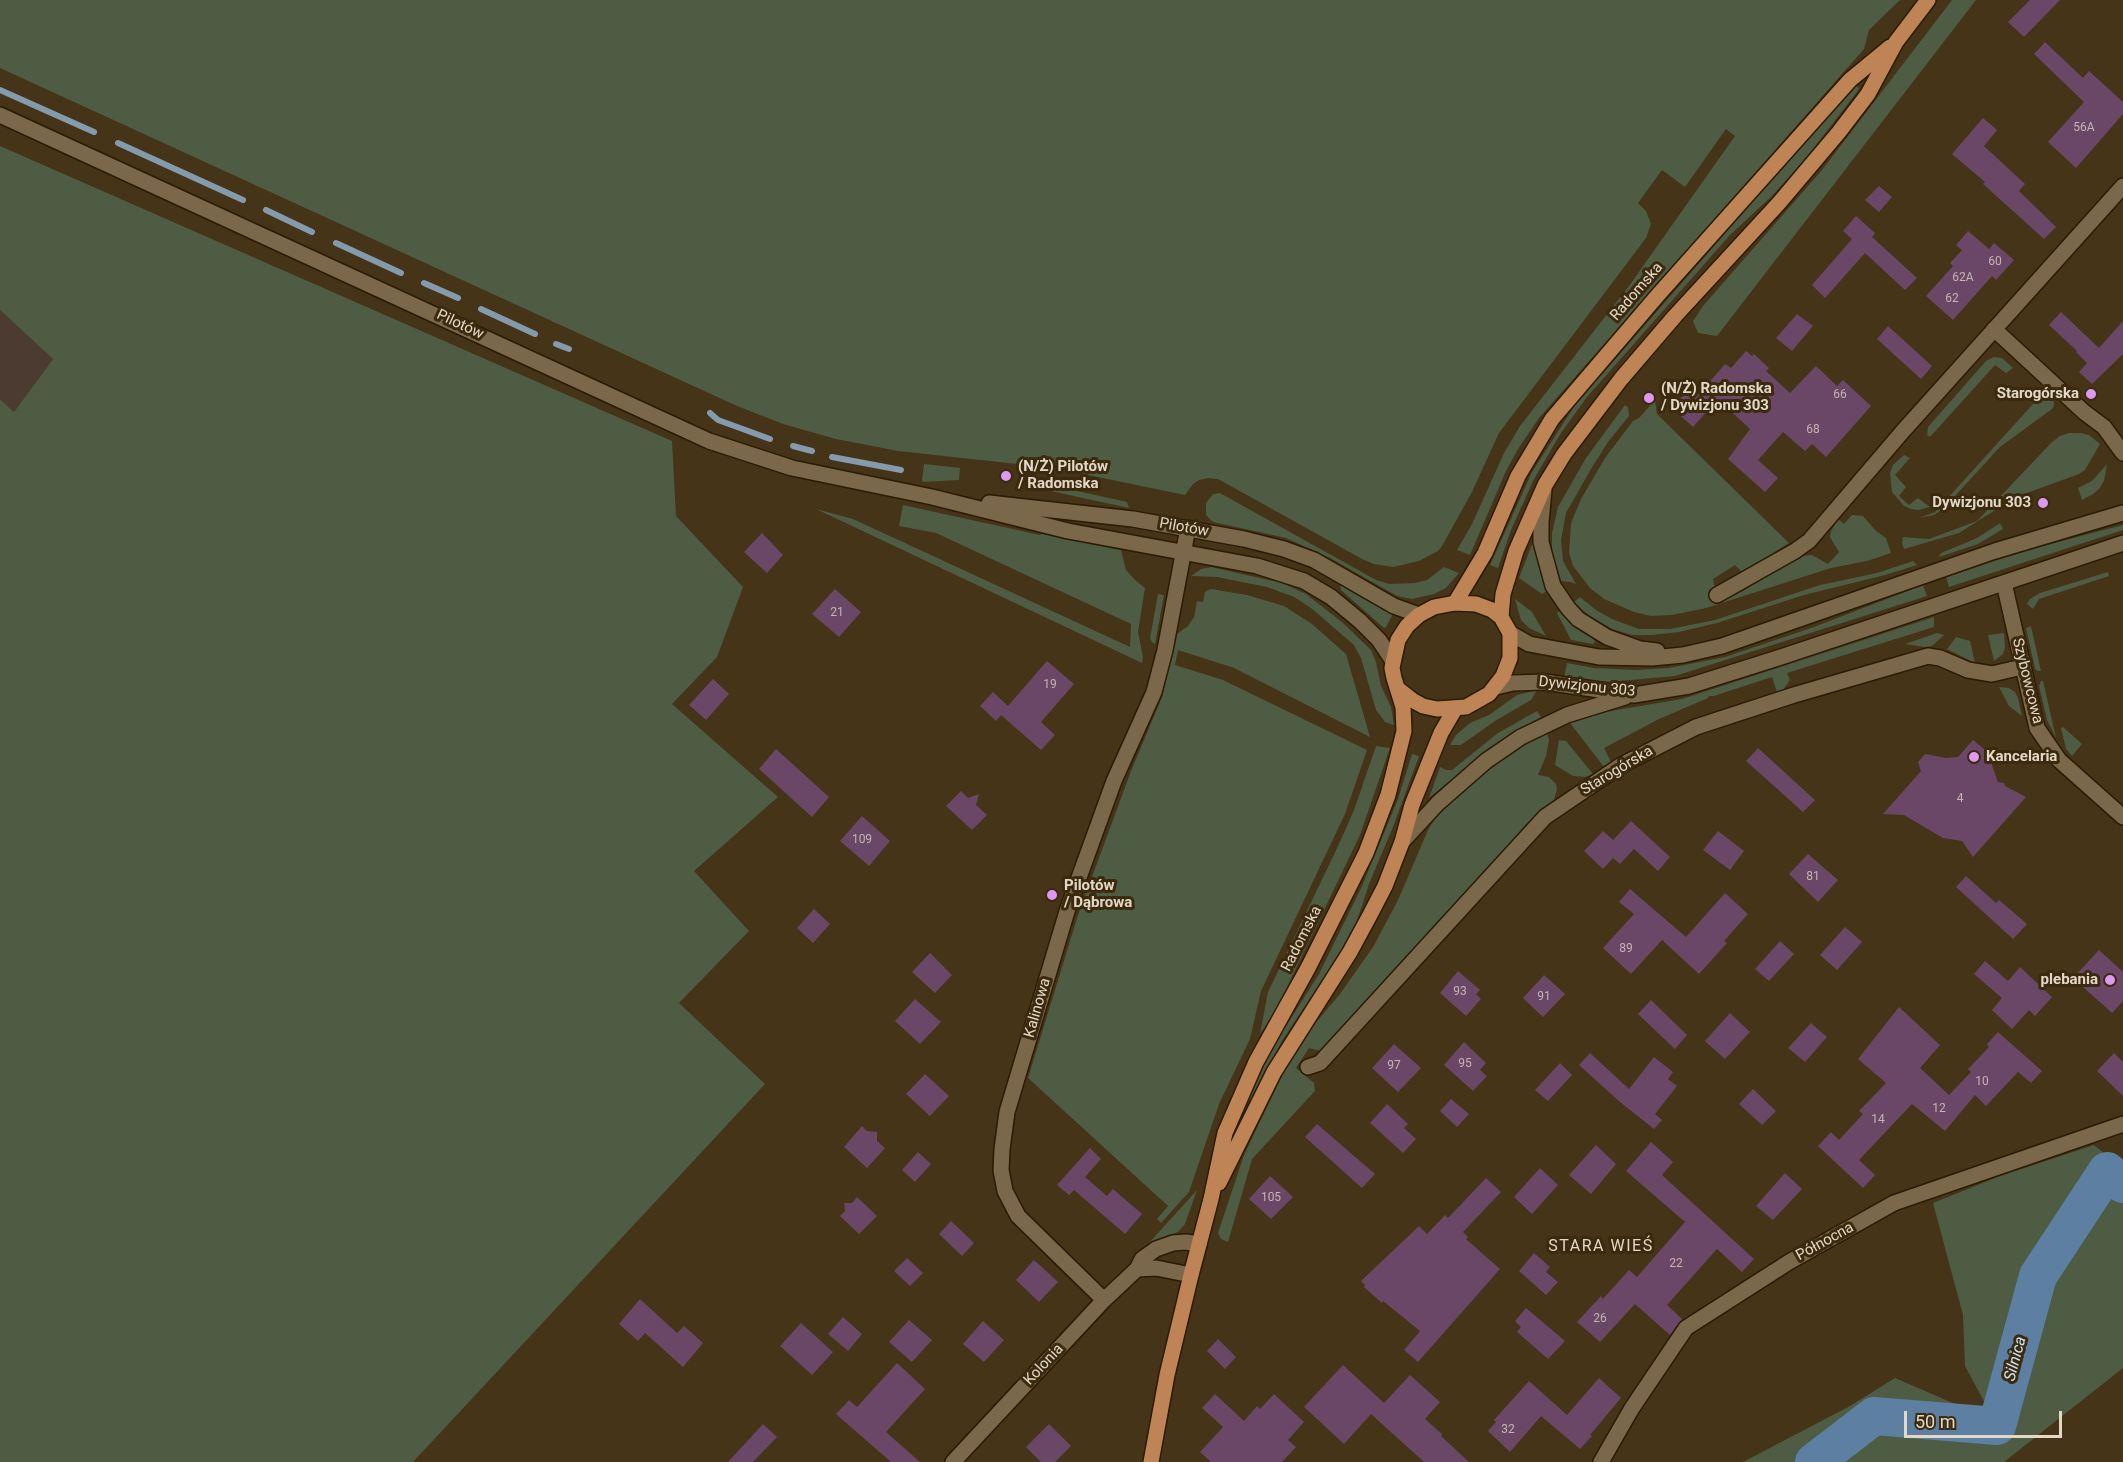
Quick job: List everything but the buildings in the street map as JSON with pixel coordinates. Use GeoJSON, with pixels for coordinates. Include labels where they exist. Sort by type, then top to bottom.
{"type":"FeatureCollection","features":[{"type":"Feature","properties":{"kind":"main road","name":"Radomska"},"geometry":{"type":"LineString","coordinates":[[1501,617],[1503,594],[1516,551],[1545,485],[1571,445],[1622,379],[1694,295],[1786,196],[1839,132],[1868,94],[1896,42],[1928,0]]}},
{"type":"Feature","properties":{"kind":"main road","name":"Radomska"},"geometry":{"type":"LineString","coordinates":[[1455,603],[1485,553],[1518,476],[1552,419],[1658,295],[1842,89],[1896,42]]}},
{"type":"Feature","properties":{"kind":"main road","name":"Pilotów"},"geometry":{"type":"LineString","coordinates":[[0,114],[709,441],[792,468],[932,497],[1068,531],[1257,566],[1304,581],[1331,597],[1360,621],[1379,640],[1393,661]]}},
{"type":"Feature","properties":{"kind":"main road"},"geometry":{"type":"LineString","coordinates":[[1717,595],[1795,551],[1809,540],[1994,328],[2123,186]]}},
{"type":"Feature","properties":{"kind":"main road"},"geometry":{"type":"LineString","coordinates":[[1994,328],[2103,427],[2123,453]]}},
{"type":"Feature","properties":{"kind":"main road"},"geometry":{"type":"LineString","coordinates":[[1545,485],[1540,522],[1541,542],[1553,586],[1568,608],[1578,619],[1607,637],[1640,649],[1683,655]]}},
{"type":"Feature","properties":{"kind":"main road","name":"Pilotów"},"geometry":{"type":"LineString","coordinates":[[932,497],[1117,516],[1188,528],[1284,549],[1314,560],[1394,606],[1419,615]]}},
{"type":"Feature","properties":{"kind":"main road","name":"Dywizjonu 303"},"geometry":{"type":"LineString","coordinates":[[1510,633],[1529,644],[1599,657],[1653,658],[1683,655],[1732,643],[1995,551],[2123,513]]}},
{"type":"Feature","properties":{"kind":"main road","name":"Kalinowa"},"geometry":{"type":"LineString","coordinates":[[1104,1300],[1018,1216],[1005,1191],[1001,1170],[1002,1149],[1007,1112],[1068,908],[1114,781],[1154,692],[1165,650],[1188,528]]}},
{"type":"Feature","properties":{"kind":"main road","name":"Dywizjonu 303"},"geometry":{"type":"LineString","coordinates":[[1496,687],[1513,683],[1545,682],[1634,694],[1689,686],[2123,543]]}},
{"type":"Feature","properties":{"kind":"main road","name":"Szybowcowa"},"geometry":{"type":"LineString","coordinates":[[2004,583],[2037,728],[2059,760],[2123,817]]}},
{"type":"Feature","properties":{"kind":"main road"},"geometry":{"type":"LineString","coordinates":[[1455,603],[1476,604],[1492,610],[1501,617],[1510,633],[1510,658],[1496,687],[1476,702],[1455,709],[1423,706],[1398,689],[1394,678],[1393,661],[1398,640],[1407,626],[1419,615],[1434,607],[1455,603]]}},
{"type":"Feature","properties":{"kind":"main road","name":"Starogórska"},"geometry":{"type":"LineString","coordinates":[[1308,1066],[1320,1063],[1545,817],[1620,766],[1696,727],[1794,695],[1928,656],[1940,658],[1968,670],[1992,674],[2022,667]]}},
{"type":"Feature","properties":{"kind":"main road","name":"Radomska"},"geometry":{"type":"LineString","coordinates":[[1151,1462],[1167,1375],[1225,1133],[1265,1045],[1308,969],[1366,853],[1388,795],[1402,745],[1403,707],[1398,689]]}},
{"type":"Feature","properties":{"kind":"main road"},"geometry":{"type":"LineString","coordinates":[[1402,842],[1438,803],[1486,761],[1521,737],[1567,715],[1634,694]]}},
{"type":"Feature","properties":{"kind":"main road","name":"Radomska"},"geometry":{"type":"LineString","coordinates":[[1211,1199],[1274,1072],[1360,934],[1384,886],[1402,842],[1420,784],[1441,734],[1455,709]]}},
{"type":"Feature","properties":{"kind":"main road","name":"Północna"},"geometry":{"type":"LineString","coordinates":[[1601,1462],[1632,1408],[1686,1328],[1789,1262],[1894,1203],[2123,1124]]}},
{"type":"Feature","properties":{"kind":"main road","name":"Kolonia"},"geometry":{"type":"LineString","coordinates":[[953,1462],[1104,1300],[1137,1269],[1142,1259],[1156,1249],[1173,1243],[1199,1244]]}},
{"type":"Feature","properties":{"kind":"main road"},"geometry":{"type":"LineString","coordinates":[[1137,1269],[1156,1268],[1191,1275]]}},
{"type":"Feature","properties":{"kind":"shaded area"},"geometry":{"type":"Polygon","coordinates":[[[0,310],[53,359],[14,412],[0,399],[0,310]]]}},
{"type":"Feature","properties":{"kind":"green space"},"geometry":{"type":"Polygon","coordinates":[[[0,0],[1900,0],[1869,30],[1864,49],[1539,418],[1506,471],[1470,555],[1457,550],[1472,524],[1504,453],[1520,426],[1629,286],[1735,136],[1726,129],[1685,187],[1662,170],[1638,203],[1646,211],[1651,224],[1646,238],[1499,433],[1472,492],[1442,546],[1438,551],[1419,561],[1393,567],[1374,564],[1362,559],[1218,479],[1199,480],[1185,495],[1054,468],[898,451],[836,439],[783,424],[737,406],[0,68],[0,0]]]}},
{"type":"Feature","properties":{"kind":"green space"},"geometry":{"type":"Polygon","coordinates":[[[1952,0],[1976,0],[1717,336],[1698,333],[1693,321],[1703,306],[1822,170],[1952,0]]]}},
{"type":"Feature","properties":{"kind":"green space"},"geometry":{"type":"Polygon","coordinates":[[[1855,85],[1859,88],[1857,92],[1803,162],[1771,197],[1730,235],[1587,397],[1561,433],[1534,479],[1511,530],[1498,568],[1490,565],[1532,472],[1575,405],[1855,85]]]}},
{"type":"Feature","properties":{"kind":"green space"},"geometry":{"type":"Polygon","coordinates":[[[0,146],[672,441],[676,516],[743,587],[717,657],[672,704],[778,797],[694,871],[749,931],[679,1003],[765,1084],[413,1462],[0,1462],[0,399],[14,412],[53,359],[0,310],[0,146]]]}},
{"type":"Feature","properties":{"kind":"green space"},"geometry":{"type":"Polygon","coordinates":[[[1994,357],[2002,358],[2013,368],[2006,373],[1995,365],[1930,437],[1927,435],[1928,427],[1986,361],[1994,357]]]}},
{"type":"Feature","properties":{"kind":"green space"},"geometry":{"type":"Polygon","coordinates":[[[2042,385],[2053,395],[2052,409],[2000,447],[1944,508],[1934,515],[1919,518],[1935,512],[2043,393],[2042,385]]]}},
{"type":"Feature","properties":{"kind":"green space"},"geometry":{"type":"Polygon","coordinates":[[[1655,400],[1657,414],[1789,543],[1742,572],[1735,565],[1713,579],[1718,601],[1743,591],[1799,556],[1812,555],[1828,564],[1839,552],[1830,537],[1831,531],[1838,519],[1844,524],[1852,515],[1863,516],[1876,531],[1886,538],[1891,553],[1867,561],[1831,568],[1706,608],[1672,615],[1651,616],[1634,612],[1604,599],[1590,588],[1573,566],[1569,553],[1571,523],[1581,499],[1605,458],[1633,421],[1639,418],[1655,400]]]}},
{"type":"Feature","properties":{"kind":"green space"},"geometry":{"type":"Polygon","coordinates":[[[1625,405],[1628,407],[1629,416],[1608,442],[1566,513],[1561,540],[1563,561],[1576,584],[1561,581],[1552,551],[1552,533],[1558,507],[1586,458],[1625,405]]]}},
{"type":"Feature","properties":{"kind":"green space"},"geometry":{"type":"Polygon","coordinates":[[[2069,433],[2089,435],[2100,444],[2085,470],[2016,497],[1959,533],[1904,549],[1903,537],[1929,539],[1977,521],[2052,442],[2069,433]]]}},
{"type":"Feature","properties":{"kind":"green space"},"geometry":{"type":"Polygon","coordinates":[[[1904,455],[1910,458],[1895,475],[1906,487],[1899,496],[1909,505],[1918,498],[1930,507],[1911,509],[1904,506],[1892,492],[1890,473],[1893,465],[1904,455]]]}},
{"type":"Feature","properties":{"kind":"green space"},"geometry":{"type":"Polygon","coordinates":[[[924,464],[960,468],[959,480],[923,482],[924,464]]]}},
{"type":"Feature","properties":{"kind":"green space"},"geometry":{"type":"Polygon","coordinates":[[[2107,464],[2104,481],[2099,489],[2082,500],[2078,488],[2092,481],[2107,464]]]}},
{"type":"Feature","properties":{"kind":"green space"},"geometry":{"type":"Polygon","coordinates":[[[1050,485],[1127,502],[1129,508],[1046,490],[1050,485]]]}},
{"type":"Feature","properties":{"kind":"green space"},"geometry":{"type":"Polygon","coordinates":[[[1220,493],[1376,580],[1389,584],[1415,583],[1427,580],[1444,567],[1459,573],[1446,588],[1434,594],[1412,599],[1397,596],[1330,558],[1286,538],[1213,522],[1206,515],[1206,503],[1213,494],[1220,493]]]}},
{"type":"Feature","properties":{"kind":"green space"},"geometry":{"type":"Polygon","coordinates":[[[903,505],[1121,550],[1126,570],[1145,588],[1138,632],[1142,663],[816,509],[853,519],[1130,647],[1131,624],[936,533],[899,526],[903,505]]]}},
{"type":"Feature","properties":{"kind":"green space"},"geometry":{"type":"Polygon","coordinates":[[[2000,523],[2003,529],[1978,544],[1939,557],[1941,553],[1977,538],[2000,523]]]}},
{"type":"Feature","properties":{"kind":"green space"},"geometry":{"type":"Polygon","coordinates":[[[2123,525],[2123,530],[1949,587],[1946,577],[2031,549],[2123,525]]]}},
{"type":"Feature","properties":{"kind":"green space"},"geometry":{"type":"Polygon","coordinates":[[[1533,542],[1547,591],[1542,594],[1519,578],[1533,542]]]}},
{"type":"Feature","properties":{"kind":"green space"},"geometry":{"type":"Polygon","coordinates":[[[1913,561],[1917,565],[1679,632],[1632,635],[1612,629],[1588,615],[1574,602],[1580,597],[1612,619],[1639,629],[1670,629],[1715,620],[1820,585],[1877,573],[1913,561]]]}},
{"type":"Feature","properties":{"kind":"green space"},"geometry":{"type":"Polygon","coordinates":[[[1211,567],[1282,583],[1306,594],[1343,623],[1371,650],[1381,686],[1391,707],[1394,725],[1385,722],[1376,710],[1361,658],[1354,645],[1311,608],[1294,597],[1267,587],[1217,577],[1191,576],[1201,569],[1211,567]]]}},
{"type":"Feature","properties":{"kind":"green space"},"geometry":{"type":"Polygon","coordinates":[[[2108,572],[2109,576],[2039,599],[2033,609],[2027,604],[2030,599],[2040,593],[2108,572]]]}},
{"type":"Feature","properties":{"kind":"green space"},"geometry":{"type":"Polygon","coordinates":[[[1923,585],[1927,596],[1675,676],[1609,682],[1564,678],[1567,663],[1594,668],[1636,670],[1669,668],[1725,657],[1814,627],[1923,585]]]}},
{"type":"Feature","properties":{"kind":"green space"},"geometry":{"type":"Polygon","coordinates":[[[1340,586],[1344,586],[1393,614],[1386,627],[1384,628],[1341,590],[1340,586]]]}},
{"type":"Feature","properties":{"kind":"green space"},"geometry":{"type":"Polygon","coordinates":[[[1211,589],[1247,595],[1284,606],[1312,624],[1346,654],[1370,737],[1234,668],[1178,650],[1175,665],[1223,680],[1367,750],[1345,814],[1261,991],[1250,1039],[1219,1104],[1189,1192],[1161,1223],[1157,1219],[1168,1206],[1028,1078],[1078,915],[1131,771],[1162,697],[1177,634],[1188,626],[1194,617],[1197,601],[1203,602],[1205,592],[1211,589]]]}},
{"type":"Feature","properties":{"kind":"green space"},"geometry":{"type":"Polygon","coordinates":[[[1158,594],[1164,595],[1155,644],[1150,638],[1158,594]]]}},
{"type":"Feature","properties":{"kind":"green space"},"geometry":{"type":"Polygon","coordinates":[[[1515,599],[1532,612],[1546,636],[1529,628],[1521,620],[1515,599]]]}},
{"type":"Feature","properties":{"kind":"green space"},"geometry":{"type":"Polygon","coordinates":[[[1560,611],[1595,642],[1593,644],[1571,640],[1557,613],[1560,611]]]}},
{"type":"Feature","properties":{"kind":"green space"},"geometry":{"type":"Polygon","coordinates":[[[1934,617],[1934,627],[1787,673],[1790,680],[1783,690],[1777,692],[1772,677],[1709,696],[1604,748],[1611,762],[1604,767],[1570,723],[1605,712],[1682,699],[1934,617]]]}},
{"type":"Feature","properties":{"kind":"green space"},"geometry":{"type":"Polygon","coordinates":[[[2031,626],[2041,671],[2035,669],[2026,628],[2031,626]]]}},
{"type":"Feature","properties":{"kind":"green space"},"geometry":{"type":"Polygon","coordinates":[[[1937,633],[1944,635],[1932,646],[1905,644],[1937,633]]]}},
{"type":"Feature","properties":{"kind":"green space"},"geometry":{"type":"Polygon","coordinates":[[[2004,633],[2003,654],[1994,661],[1988,635],[2004,633]]]}},
{"type":"Feature","properties":{"kind":"green space"},"geometry":{"type":"Polygon","coordinates":[[[1956,637],[1970,641],[1975,663],[1947,649],[1956,637]]]}},
{"type":"Feature","properties":{"kind":"green space"},"geometry":{"type":"Polygon","coordinates":[[[2043,681],[2056,738],[2047,720],[2039,686],[2043,681]]]}},
{"type":"Feature","properties":{"kind":"green space"},"geometry":{"type":"Polygon","coordinates":[[[1999,687],[2009,688],[2015,692],[2022,716],[2009,706],[1999,687]]]}},
{"type":"Feature","properties":{"kind":"green space"},"geometry":{"type":"Polygon","coordinates":[[[1537,690],[1531,700],[1495,721],[1461,745],[1450,745],[1456,735],[1470,723],[1489,715],[1517,695],[1537,690]]]}},
{"type":"Feature","properties":{"kind":"green space"},"geometry":{"type":"Polygon","coordinates":[[[1537,711],[1541,717],[1492,746],[1429,798],[1440,767],[1452,770],[1498,733],[1537,711]]]}},
{"type":"Feature","properties":{"kind":"green space"},"geometry":{"type":"Polygon","coordinates":[[[2063,727],[2082,744],[2072,756],[2066,749],[2061,728],[2063,727]]]}},
{"type":"Feature","properties":{"kind":"green space"},"geometry":{"type":"Polygon","coordinates":[[[1547,733],[1549,740],[1546,756],[1538,775],[1549,777],[1556,784],[1554,800],[1526,824],[1500,858],[1321,1051],[1309,1048],[1296,1068],[1314,1083],[1315,1091],[1252,1159],[1228,1242],[1221,1239],[1218,1233],[1244,1155],[1286,1067],[1306,1034],[1340,994],[1373,947],[1398,900],[1428,830],[1437,815],[1498,762],[1528,742],[1547,733]]]}},
{"type":"Feature","properties":{"kind":"green space"},"geometry":{"type":"Polygon","coordinates":[[[1559,740],[1566,741],[1593,774],[1585,777],[1573,776],[1555,765],[1559,740]]]}},
{"type":"Feature","properties":{"kind":"green space"},"geometry":{"type":"Polygon","coordinates":[[[1376,746],[1390,748],[1360,835],[1278,1006],[1260,1034],[1268,992],[1354,810],[1376,746]]]}},
{"type":"Feature","properties":{"kind":"green space"},"geometry":{"type":"Polygon","coordinates":[[[1412,754],[1419,756],[1369,884],[1355,927],[1282,1041],[1252,1099],[1249,1100],[1248,1095],[1267,1056],[1319,974],[1362,886],[1398,799],[1412,754]]]}},
{"type":"Feature","properties":{"kind":"green space"},"geometry":{"type":"Polygon","coordinates":[[[2094,1145],[2123,1169],[2123,1368],[2004,1462],[1743,1462],[1850,1406],[1895,1378],[1976,1413],[1986,1405],[1965,1366],[1963,1315],[1933,1203],[2000,1176],[2094,1145]]]}},
{"type":"Feature","properties":{"kind":"green space"},"geometry":{"type":"Polygon","coordinates":[[[1197,1190],[1185,1224],[1178,1232],[1148,1244],[1197,1190]]]}},
{"type":"Feature","properties":{"kind":"waterway"},"geometry":{"type":"LineString","coordinates":[[0,90],[94,132]]}},
{"type":"Feature","properties":{"kind":"waterway"},"geometry":{"type":"LineString","coordinates":[[118,143],[243,200]]}},
{"type":"Feature","properties":{"kind":"waterway"},"geometry":{"type":"LineString","coordinates":[[266,210],[312,232]]}},
{"type":"Feature","properties":{"kind":"waterway"},"geometry":{"type":"LineString","coordinates":[[336,243],[401,273]]}},
{"type":"Feature","properties":{"kind":"waterway"},"geometry":{"type":"LineString","coordinates":[[424,283],[458,298]]}},
{"type":"Feature","properties":{"kind":"waterway"},"geometry":{"type":"LineString","coordinates":[[481,309],[535,334]]}},
{"type":"Feature","properties":{"kind":"waterway"},"geometry":{"type":"LineString","coordinates":[[556,344],[569,349]]}},
{"type":"Feature","properties":{"kind":"waterway"},"geometry":{"type":"LineString","coordinates":[[710,413],[718,420],[770,439]]}},
{"type":"Feature","properties":{"kind":"waterway"},"geometry":{"type":"LineString","coordinates":[[793,446],[812,451]]}},
{"type":"Feature","properties":{"kind":"waterway"},"geometry":{"type":"LineString","coordinates":[[832,457],[901,470]]}},
{"type":"Feature","properties":{"kind":"waterway","name":"Silnica"},"geometry":{"type":"LineString","coordinates":[[1814,1462],[1874,1416],[1997,1426],[2038,1276],[2107,1171],[2123,1184]]}},
{"type":"Feature","properties":{"kind":"place","name":"Starogórska"},"geometry":{"type":"Point","coordinates":[2091,394]}},
{"type":"Feature","properties":{"kind":"place","name":"(N/Ż) Radomska / Dywizjonu 303"},"geometry":{"type":"Point","coordinates":[1649,398]}},
{"type":"Feature","properties":{"kind":"place","name":"(N/Ż) Pilotów / Radomska"},"geometry":{"type":"Point","coordinates":[1006,476]}},
{"type":"Feature","properties":{"kind":"place","name":"Dywizjonu 303"},"geometry":{"type":"Point","coordinates":[2043,503]}},
{"type":"Feature","properties":{"kind":"place","name":"Kancelaria"},"geometry":{"type":"Point","coordinates":[1974,757]}},
{"type":"Feature","properties":{"kind":"place","name":"Pilotów / Dąbrowa"},"geometry":{"type":"Point","coordinates":[1052,895]}},
{"type":"Feature","properties":{"kind":"place","name":"plebania"},"geometry":{"type":"Point","coordinates":[2110,980]}},
{"type":"Feature","properties":{"kind":"district","name":"STARA WIEŚ"},"geometry":{"type":"Point","coordinates":[1601,1247]}}]}
